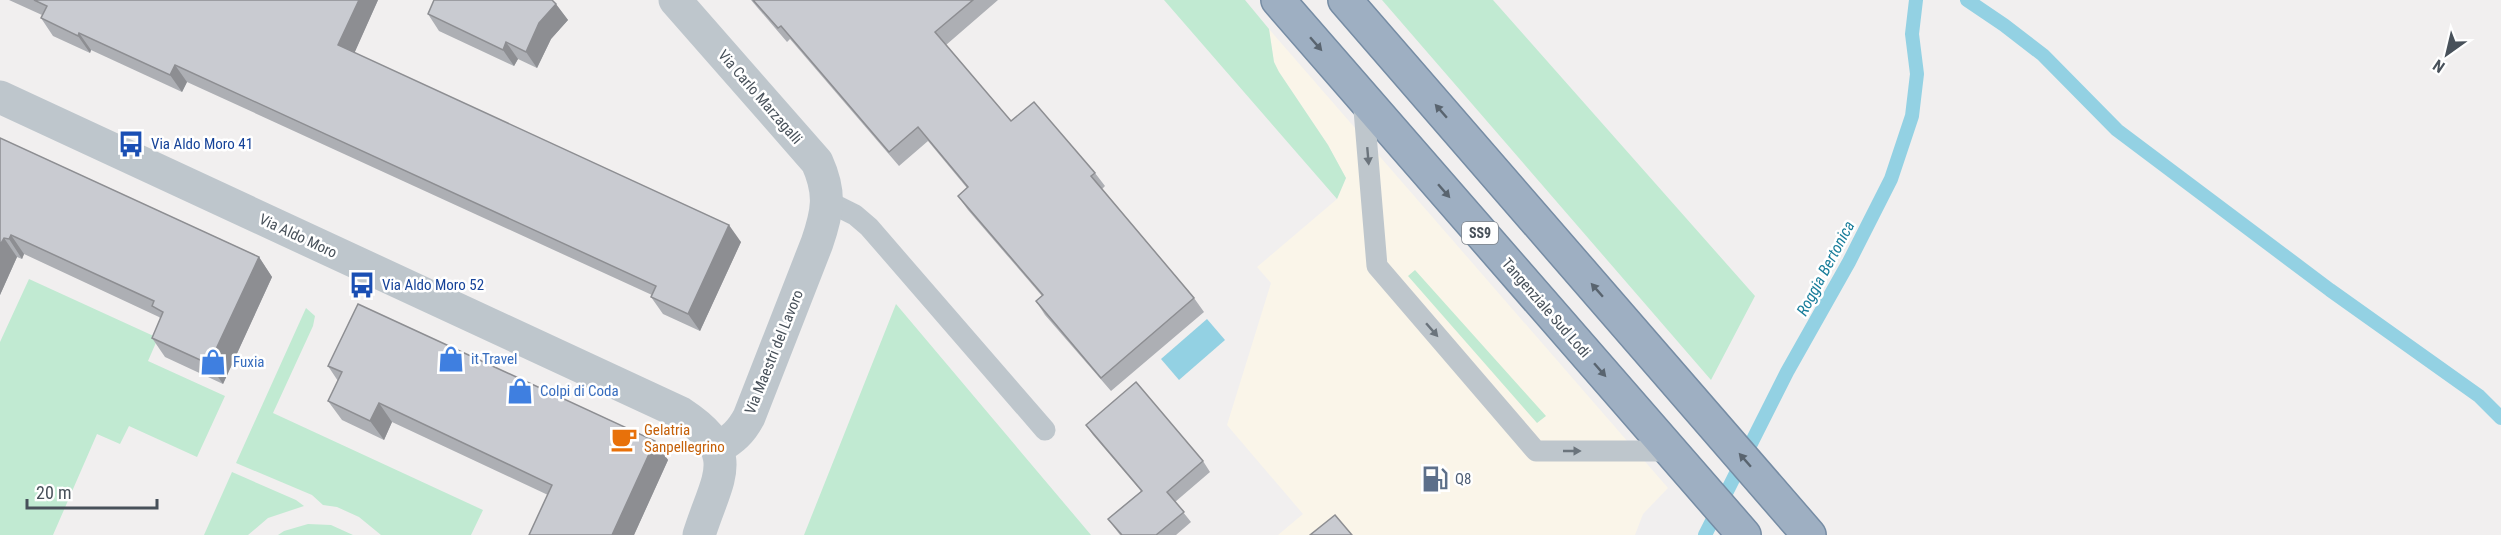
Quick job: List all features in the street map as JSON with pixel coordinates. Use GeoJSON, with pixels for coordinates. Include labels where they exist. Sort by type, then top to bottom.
{"type":"FeatureCollection","features":[{"type":"Feature","properties":{"kind":"highway","name":"Tangenziale Sud Lodi"},"geometry":{"type":"LineString","coordinates":[[1278,0],[1744,535]]}},
{"type":"Feature","properties":{"kind":"highway"},"geometry":{"type":"LineString","coordinates":[[1345,0],[1809,535]]}},
{"type":"Feature","properties":{"kind":"street","name":"Via Carlo Marzagalli"},"geometry":{"type":"LineString","coordinates":[[675,0],[816,162],[825,181],[827,201]]}},
{"type":"Feature","properties":{"kind":"street","name":"Via Aldo Moro"},"geometry":{"type":"LineString","coordinates":[[0,97],[681,413],[709,434],[718,448]]}},
{"type":"Feature","properties":{"kind":"street","name":"Via Maestri del Lavoro"},"geometry":{"type":"LineString","coordinates":[[718,448],[743,430],[749,417],[817,243],[825,219],[827,201]]}},
{"type":"Feature","properties":{"kind":"street"},"geometry":{"type":"LineString","coordinates":[[700,532],[720,477],[721,461],[718,448]]}},
{"type":"Feature","properties":{"kind":"lane"},"geometry":{"type":"LineString","coordinates":[[1362,97],[1377,266],[1536,451],[1676,458]]}},
{"type":"Feature","properties":{"kind":"lane"},"geometry":{"type":"LineString","coordinates":[[827,201],[855,215],[869,227],[1045,430]]}},
{"type":"Feature","properties":{"kind":"shaded area"},"geometry":{"type":"Polygon","coordinates":[[[1269,29],[1668,488],[1643,514],[1635,535],[1278,535],[1303,514],[1227,425],[1271,283],[1257,267],[1337,199],[1346,178],[1328,145],[1279,72],[1274,62],[1269,29]]]}},
{"type":"Feature","properties":{"kind":"green space"},"geometry":{"type":"Polygon","coordinates":[[[1164,0],[1245,0],[1269,29],[1274,62],[1279,72],[1328,145],[1346,178],[1337,199],[1164,0]]]}},
{"type":"Feature","properties":{"kind":"green space"},"geometry":{"type":"Polygon","coordinates":[[[1382,0],[1493,0],[1755,296],[1711,380],[1382,0]]]}},
{"type":"Feature","properties":{"kind":"green space"},"geometry":{"type":"Polygon","coordinates":[[[1415,270],[1546,416],[1537,423],[1408,276],[1415,270]]]}},
{"type":"Feature","properties":{"kind":"green space"},"geometry":{"type":"Polygon","coordinates":[[[29,279],[158,338],[148,361],[225,396],[197,457],[129,426],[120,444],[97,434],[53,535],[0,535],[0,342],[29,279]]]}},
{"type":"Feature","properties":{"kind":"green space"},"geometry":{"type":"Polygon","coordinates":[[[896,304],[1091,535],[804,535],[896,304]]]}},
{"type":"Feature","properties":{"kind":"green space"},"geometry":{"type":"Polygon","coordinates":[[[306,308],[315,316],[313,326],[273,413],[483,510],[471,535],[381,535],[359,517],[337,507],[323,505],[312,495],[236,463],[306,308]]]}},
{"type":"Feature","properties":{"kind":"green space"},"geometry":{"type":"Polygon","coordinates":[[[232,472],[296,500],[304,506],[268,518],[248,535],[204,535],[232,472]]]}},
{"type":"Feature","properties":{"kind":"green space"},"geometry":{"type":"Polygon","coordinates":[[[308,524],[331,525],[353,535],[278,535],[308,524]]]}},
{"type":"Feature","properties":{"kind":"water"},"geometry":{"type":"Polygon","coordinates":[[[1207,319],[1225,340],[1179,380],[1161,359],[1207,319]]]}},
{"type":"Feature","properties":{"kind":"building"},"geometry":{"type":"Polygon","coordinates":[[[34,0],[359,0],[338,45],[729,225],[688,314],[651,297],[656,286],[175,65],[170,75],[79,33],[78,36],[41,18],[47,6],[34,0]]]}},
{"type":"Feature","properties":{"kind":"building"},"geometry":{"type":"Polygon","coordinates":[[[434,0],[552,0],[556,4],[539,23],[526,52],[506,42],[503,50],[428,14],[434,0]]]}},
{"type":"Feature","properties":{"kind":"building"},"geometry":{"type":"Polygon","coordinates":[[[753,0],[973,0],[935,32],[1011,121],[1034,102],[1095,173],[1091,176],[1194,298],[1101,378],[1036,301],[1043,295],[958,196],[968,187],[918,127],[889,152],[781,26],[778,28],[753,0]]]}},
{"type":"Feature","properties":{"kind":"building"},"geometry":{"type":"Polygon","coordinates":[[[0,138],[259,257],[209,364],[152,338],[163,312],[152,306],[154,301],[11,235],[9,239],[4,238],[0,245],[0,138]]]}},
{"type":"Feature","properties":{"kind":"building"},"geometry":{"type":"Polygon","coordinates":[[[358,304],[655,441],[612,535],[529,535],[552,485],[379,403],[370,421],[328,401],[342,372],[328,366],[358,304]]]}},
{"type":"Feature","properties":{"kind":"building"},"geometry":{"type":"Polygon","coordinates":[[[1136,382],[1203,461],[1167,492],[1184,512],[1156,535],[1122,535],[1108,519],[1142,491],[1086,425],[1136,382]]]}},
{"type":"Feature","properties":{"kind":"building"},"geometry":{"type":"Polygon","coordinates":[[[1335,515],[1352,535],[1310,535],[1335,515]]]}},
{"type":"Feature","properties":{"kind":"waterway","name":"Roggia Bertonica"},"geometry":{"type":"LineString","coordinates":[[1705,535],[1787,372],[1849,262],[1891,179],[1912,116],[1917,74],[1912,34],[1916,0]]}},
{"type":"Feature","properties":{"kind":"waterway"},"geometry":{"type":"LineString","coordinates":[[1967,0],[2043,55],[2117,130],[2330,290],[2479,396],[2501,418]]}},
{"type":"Feature","properties":{"kind":"place","name":"Via Aldo Moro 41"},"geometry":{"type":"Point","coordinates":[131,144]}},
{"type":"Feature","properties":{"kind":"place","name":"Via Aldo Moro 52"},"geometry":{"type":"Point","coordinates":[362,285]}},
{"type":"Feature","properties":{"kind":"place","name":"it Travel"},"geometry":{"type":"Point","coordinates":[451,359]}},
{"type":"Feature","properties":{"kind":"place","name":"Fuxia"},"geometry":{"type":"Point","coordinates":[213,362]}},
{"type":"Feature","properties":{"kind":"place","name":"Colpi di Coda"},"geometry":{"type":"Point","coordinates":[520,391]}},
{"type":"Feature","properties":{"kind":"place","name":"Gelatria Sanpellegrino"},"geometry":{"type":"Point","coordinates":[624,439]}},
{"type":"Feature","properties":{"kind":"place","name":"Q8"},"geometry":{"type":"Point","coordinates":[1435,479]}}]}
